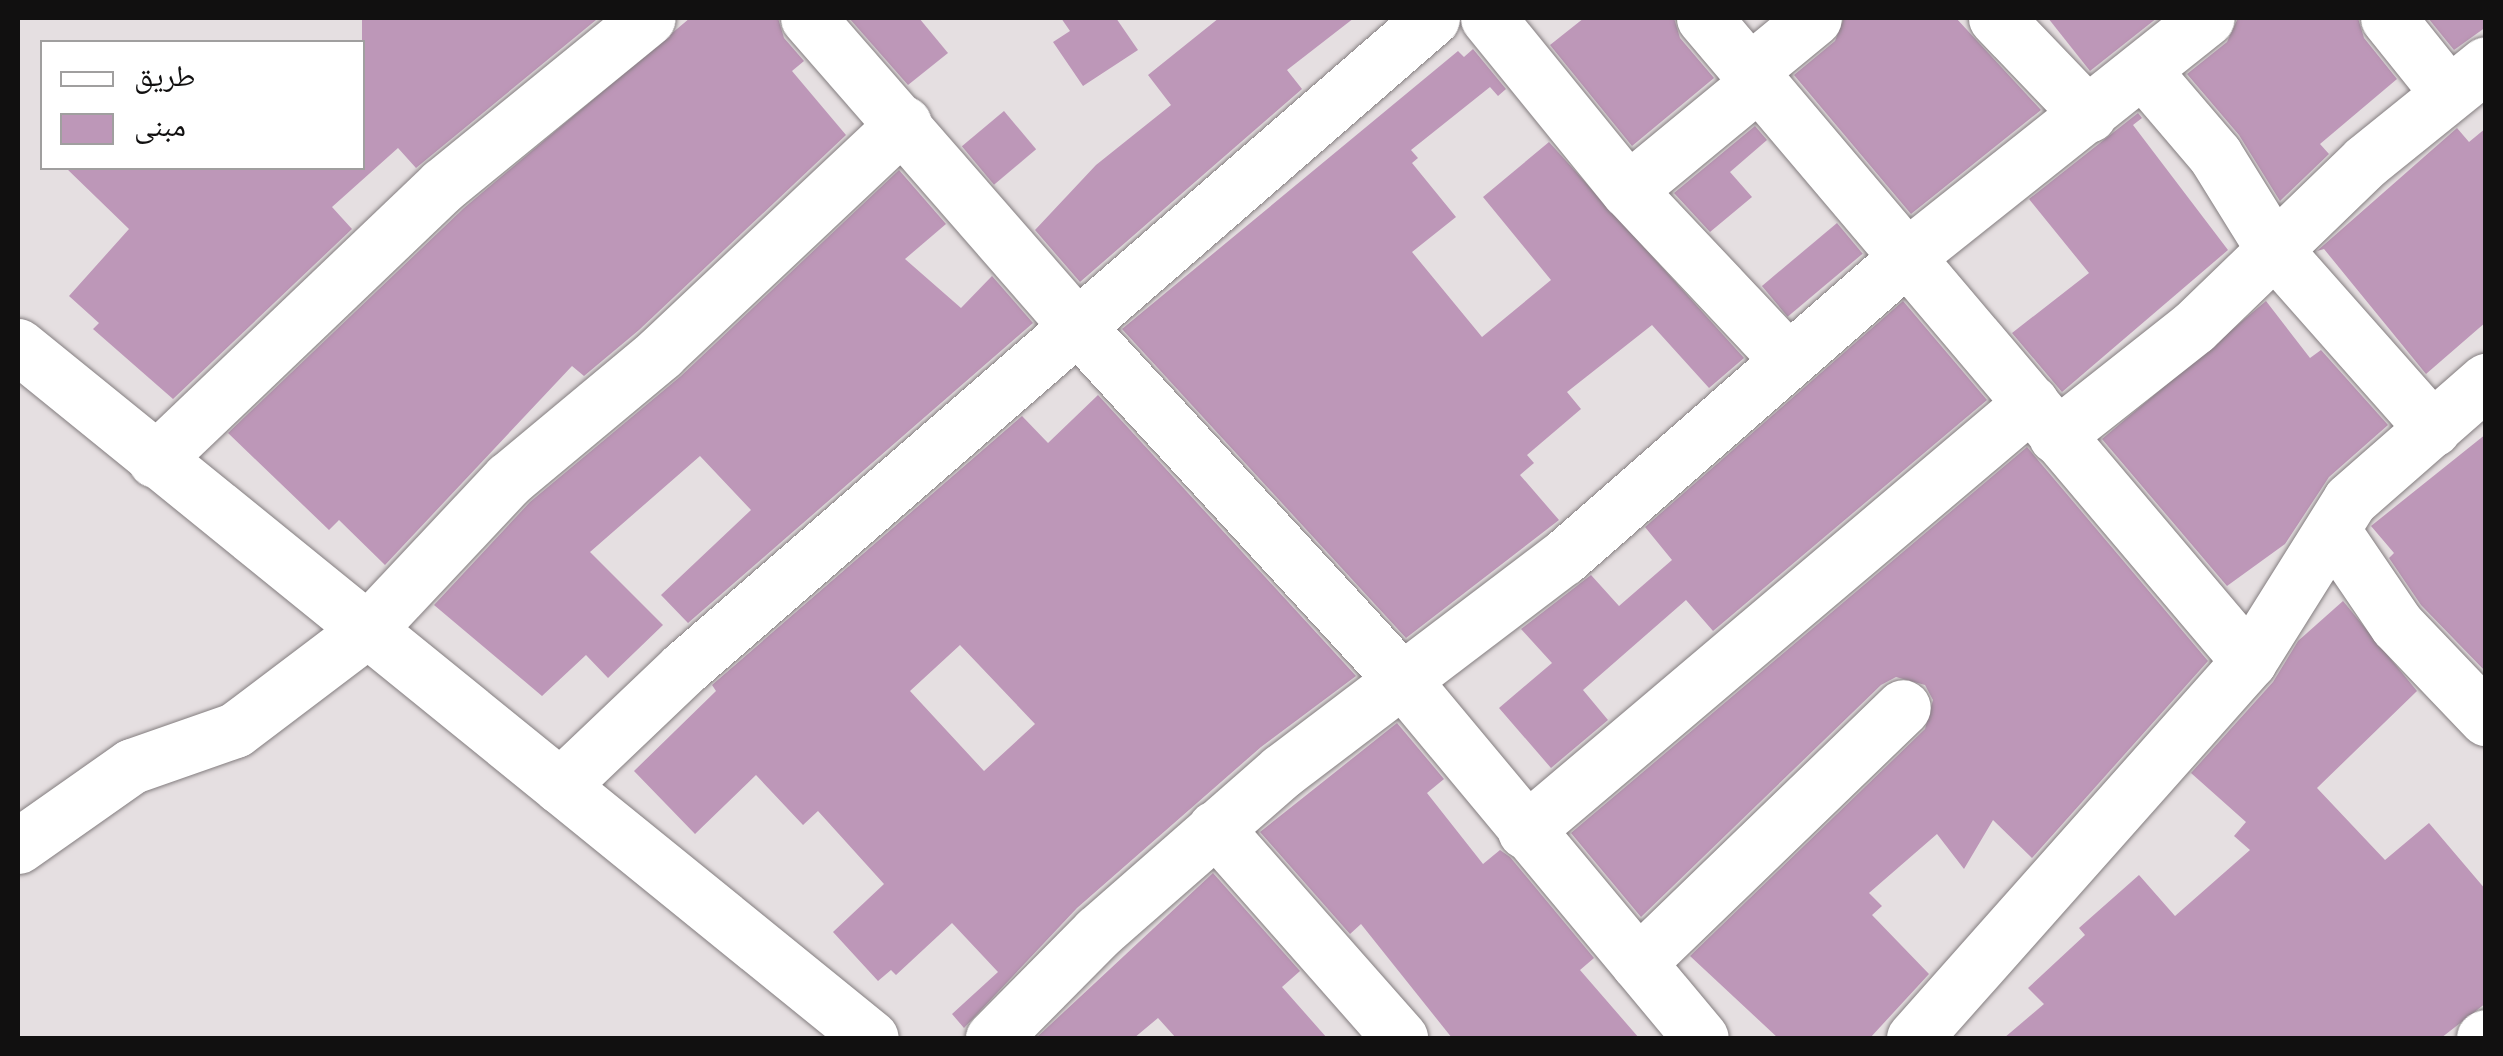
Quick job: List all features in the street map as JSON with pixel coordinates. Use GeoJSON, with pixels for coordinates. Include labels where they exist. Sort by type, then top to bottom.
{"type":"FeatureCollection","features":[{"type":"Feature","properties":{"kind":"street"},"geometry":{"type":"LineString","coordinates":[[156,460],[443,185],[648,18]]}},
{"type":"Feature","properties":{"kind":"street"},"geometry":{"type":"LineString","coordinates":[[808,18],[904,123],[1075,324],[1405,683],[1701,1038]]}},
{"type":"Feature","properties":{"kind":"street"},"geometry":{"type":"LineString","coordinates":[[560,786],[684,668],[1075,324],[1432,18]]}},
{"type":"Feature","properties":{"kind":"street"},"geometry":{"type":"LineString","coordinates":[[1488,18],[1628,190],[1788,360]]}},
{"type":"Feature","properties":{"kind":"street"},"geometry":{"type":"LineString","coordinates":[[1704,18],[1910,254],[2044,420],[2249,662]]}},
{"type":"Feature","properties":{"kind":"street"},"geometry":{"type":"LineString","coordinates":[[1628,190],[1814,18]]}},
{"type":"Feature","properties":{"kind":"street"},"geometry":{"type":"LineString","coordinates":[[1996,18],[2089,115]]}},
{"type":"Feature","properties":{"kind":"street"},"geometry":{"type":"LineString","coordinates":[[992,1038],[1098,932],[1324,736],[1405,683],[1562,558],[1910,254],[2145,74],[2207,18]]}},
{"type":"Feature","properties":{"kind":"street"},"geometry":{"type":"LineString","coordinates":[[1525,831],[2044,420],[2194,326],[2272,247],[2467,79],[2388,18]]}},
{"type":"Feature","properties":{"kind":"street"},"geometry":{"type":"LineString","coordinates":[[2145,74],[2214,155],[2272,247],[2433,428]]}},
{"type":"Feature","properties":{"kind":"street"},"geometry":{"type":"LineString","coordinates":[[18,846],[132,766],[235,730],[367,630],[508,479],[660,354],[904,123]]}},
{"type":"Feature","properties":{"kind":"street"},"geometry":{"type":"LineString","coordinates":[[18,346],[872,1038]]}},
{"type":"Feature","properties":{"kind":"street"},"geometry":{"type":"LineString","coordinates":[[1914,1038],[2249,662],[2350,500],[2486,380]]}},
{"type":"Feature","properties":{"kind":"street"},"geometry":{"type":"LineString","coordinates":[[2333,531],[2397,625],[2486,718]]}},
{"type":"Feature","properties":{"kind":"street"},"geometry":{"type":"LineString","coordinates":[[1638,963],[1903,707]]}},
{"type":"Feature","properties":{"kind":"street"},"geometry":{"type":"LineString","coordinates":[[1215,828],[1400,1038]]}},
{"type":"Feature","properties":{"kind":"building"},"geometry":{"type":"Polygon","coordinates":[[[362,18],[596,20],[416,168],[398,148],[332,207],[352,229],[173,399],[93,329],[99,323],[69,296],[129,229],[68,170],[365,170],[362,18]]]}},
{"type":"Feature","properties":{"kind":"building"},"geometry":{"type":"Polygon","coordinates":[[[690,18],[778,18],[784,38],[804,61],[792,71],[846,135],[639,330],[584,376],[572,366],[385,565],[339,520],[329,530],[228,433],[464,208],[690,18]]]}},
{"type":"Feature","properties":{"kind":"building"},"geometry":{"type":"Polygon","coordinates":[[[849,18],[919,18],[948,53],[908,85],[849,18]]]}},
{"type":"Feature","properties":{"kind":"building"},"geometry":{"type":"Polygon","coordinates":[[[1061,18],[1116,18],[1138,50],[1083,86],[1053,42],[1070,31],[1061,18]]]}},
{"type":"Feature","properties":{"kind":"building"},"geometry":{"type":"Polygon","coordinates":[[[1219,18],[1354,18],[1287,70],[1302,89],[1080,282],[1035,230],[1096,165],[1171,105],[1148,75],[1219,18]]]}},
{"type":"Feature","properties":{"kind":"building"},"geometry":{"type":"Polygon","coordinates":[[[1584,18],[1674,18],[1680,38],[1714,78],[1632,146],[1550,45],[1584,18]]]}},
{"type":"Feature","properties":{"kind":"building"},"geometry":{"type":"Polygon","coordinates":[[[1844,18],[1956,18],[2041,110],[1911,214],[1794,75],[1835,41],[1844,18]]]}},
{"type":"Feature","properties":{"kind":"building"},"geometry":{"type":"Polygon","coordinates":[[[2048,18],[2157,18],[2090,71],[2048,18]]]}},
{"type":"Feature","properties":{"kind":"building"},"geometry":{"type":"Polygon","coordinates":[[[2238,18],[2358,18],[2364,38],[2397,79],[2320,144],[2329,154],[2280,201],[2239,135],[2187,74],[2227,42],[2238,18]]]}},
{"type":"Feature","properties":{"kind":"building"},"geometry":{"type":"Polygon","coordinates":[[[2428,18],[2486,18],[2486,27],[2454,50],[2428,18]]]}},
{"type":"Feature","properties":{"kind":"building"},"geometry":{"type":"Polygon","coordinates":[[[1473,49],[1506,89],[1498,96],[1490,87],[1411,150],[1418,158],[1412,163],[1456,217],[1412,252],[1482,337],[1551,280],[1483,197],[1549,142],[1744,358],[1709,388],[1652,325],[1567,392],[1581,409],[1527,455],[1534,463],[1520,475],[1559,520],[1406,638],[1122,329],[1458,51],[1464,57],[1473,49]]]}},
{"type":"Feature","properties":{"kind":"building"},"geometry":{"type":"Polygon","coordinates":[[[1004,111],[1036,149],[994,185],[962,146],[1004,111]]]}},
{"type":"Feature","properties":{"kind":"building"},"geometry":{"type":"Polygon","coordinates":[[[2138,113],[2142,118],[2133,125],[2228,250],[2062,392],[2012,333],[2089,273],[2029,199],[2138,113]]]}},
{"type":"Feature","properties":{"kind":"building"},"geometry":{"type":"Polygon","coordinates":[[[1755,126],[1767,140],[1730,172],[1752,197],[1710,232],[1674,193],[1755,126]]]}},
{"type":"Feature","properties":{"kind":"building"},"geometry":{"type":"Polygon","coordinates":[[[2457,128],[2469,142],[2486,128],[2486,322],[2426,374],[2324,249],[2317,251],[2457,128]]]}},
{"type":"Feature","properties":{"kind":"building"},"geometry":{"type":"Polygon","coordinates":[[[899,170],[946,224],[905,259],[961,308],[992,276],[1033,323],[688,623],[661,595],[751,510],[700,456],[590,552],[663,625],[608,678],[586,655],[542,696],[434,605],[530,502],[681,376],[899,170]]]}},
{"type":"Feature","properties":{"kind":"building"},"geometry":{"type":"Polygon","coordinates":[[[1837,223],[1863,254],[1788,317],[1762,286],[1837,223]]]}},
{"type":"Feature","properties":{"kind":"building"},"geometry":{"type":"Polygon","coordinates":[[[1903,301],[1987,400],[1713,631],[1686,600],[1583,690],[1608,720],[1551,768],[1499,708],[1552,663],[1521,629],[1591,575],[1619,606],[1672,560],[1645,527],[1903,301]]]}},
{"type":"Feature","properties":{"kind":"building"},"geometry":{"type":"Polygon","coordinates":[[[2266,301],[2310,358],[2321,350],[2388,425],[2329,477],[2285,544],[2227,586],[2102,439],[2266,301]]]}},
{"type":"Feature","properties":{"kind":"building"},"geometry":{"type":"Polygon","coordinates":[[[1098,395],[1356,676],[1261,747],[1077,908],[964,1028],[952,1014],[998,972],[952,923],[896,975],[891,970],[878,981],[833,932],[884,884],[818,811],[803,825],[756,775],[695,834],[634,771],[716,691],[712,685],[1022,416],[1048,443],[1098,395]],[[960,645],[910,691],[984,771],[1035,724],[960,645]]]}},
{"type":"Feature","properties":{"kind":"building"},"geometry":{"type":"Polygon","coordinates":[[[2486,434],[2486,672],[2421,605],[2389,558],[2394,553],[2371,526],[2486,434]]]}},
{"type":"Feature","properties":{"kind":"building"},"geometry":{"type":"Polygon","coordinates":[[[2027,447],[2208,661],[2032,858],[1993,820],[1964,869],[1937,834],[1869,893],[1882,906],[1872,915],[1929,974],[1870,1038],[1778,1038],[1690,956],[1925,729],[1933,700],[1925,685],[1896,677],[1881,685],[1641,917],[1571,833],[2027,447]]]}},
{"type":"Feature","properties":{"kind":"building"},"geometry":{"type":"Polygon","coordinates":[[[2343,601],[2417,691],[2317,788],[2385,860],[2429,823],[2486,890],[2486,1003],[2441,1038],[2004,1038],[2044,1004],[2028,988],[2085,935],[2079,928],[2139,875],[2175,916],[2250,850],[2234,836],[2246,822],[2191,773],[2273,682],[2298,641],[2343,601]]]}},
{"type":"Feature","properties":{"kind":"building"},"geometry":{"type":"Polygon","coordinates":[[[1397,723],[1444,779],[1427,793],[1483,864],[1500,850],[1510,857],[1594,958],[1580,970],[1639,1038],[1452,1038],[1361,924],[1350,934],[1260,832],[1397,723]]]}},
{"type":"Feature","properties":{"kind":"building"},"geometry":{"type":"Polygon","coordinates":[[[1213,873],[1300,971],[1282,987],[1327,1038],[1176,1038],[1158,1018],[1134,1038],[1036,1038],[1213,873]]]}}]}
